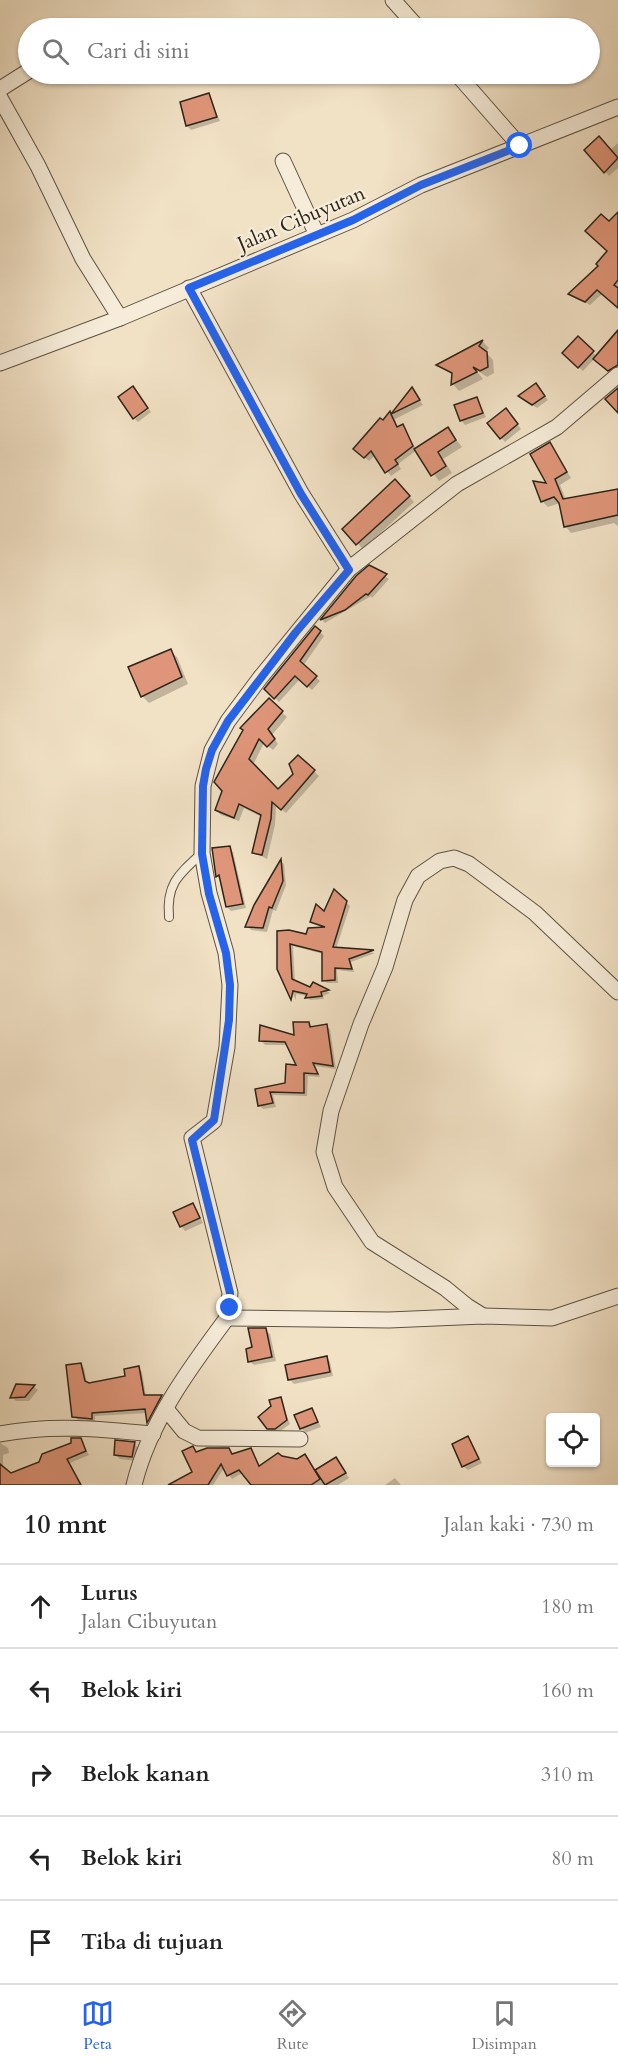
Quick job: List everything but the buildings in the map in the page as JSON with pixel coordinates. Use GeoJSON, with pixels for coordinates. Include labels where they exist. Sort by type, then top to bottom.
{"type":"FeatureCollection","features":[{"type":"Feature","properties":{"kind":"street"},"geometry":{"type":"LineString","coordinates":[[393,0],[409,18]]}},
{"type":"Feature","properties":{"kind":"street"},"geometry":{"type":"LineString","coordinates":[[0,89],[18,78]]}},
{"type":"Feature","properties":{"kind":"street"},"geometry":{"type":"LineString","coordinates":[[466,84],[520,146]]}},
{"type":"Feature","properties":{"kind":"street"},"geometry":{"type":"LineString","coordinates":[[0,98],[38,166],[83,259],[120,318]]}},
{"type":"Feature","properties":{"kind":"street","name":"Jalan Cibuyutan"},"geometry":{"type":"LineString","coordinates":[[0,363],[120,318],[353,220],[421,185],[618,108]]}},
{"type":"Feature","properties":{"kind":"street"},"geometry":{"type":"LineString","coordinates":[[283,161],[317,235]]}},
{"type":"Feature","properties":{"kind":"street"},"geometry":{"type":"LineString","coordinates":[[189,288],[301,494],[349,570]]}},
{"type":"Feature","properties":{"kind":"street"},"geometry":{"type":"LineString","coordinates":[[134,1485],[139,1465],[176,1389],[227,1318],[230,1293],[192,1140],[214,1120],[229,1020],[230,985],[226,953],[209,894],[202,854],[203,786],[212,750],[228,721],[260,678],[349,570],[457,484],[557,427],[618,375]]}},
{"type":"Feature","properties":{"kind":"street"},"geometry":{"type":"LineString","coordinates":[[483,1316],[445,1288],[372,1242],[335,1187],[324,1152],[331,1111],[361,1024],[385,967],[405,900],[418,876],[440,861],[453,858],[469,864],[535,912],[618,992]]}},
{"type":"Feature","properties":{"kind":"street"},"geometry":{"type":"LineString","coordinates":[[227,1318],[389,1320],[483,1316],[552,1318],[618,1296]]}},
{"type":"Feature","properties":{"kind":"street"},"geometry":{"type":"LineString","coordinates":[[166,1409],[184,1431],[198,1438],[300,1439]]}},
{"type":"Feature","properties":{"kind":"street"},"geometry":{"type":"LineString","coordinates":[[0,1434],[28,1429],[72,1428],[153,1434]]}},
{"type":"Feature","properties":{"kind":"lane"},"geometry":{"type":"LineString","coordinates":[[170,917],[168,899],[172,885],[202,854]]}},
{"type":"Feature","properties":{"kind":"route"},"geometry":{"type":"LineString","coordinates":[[230,1308],[230,1293],[192,1140],[193,1136],[214,1120],[227,1047],[229,1020],[230,985],[226,953],[209,894],[202,854],[203,786],[212,750],[228,721],[296,632],[349,570],[301,494],[189,288],[353,220],[421,185],[520,146]]}}]}
